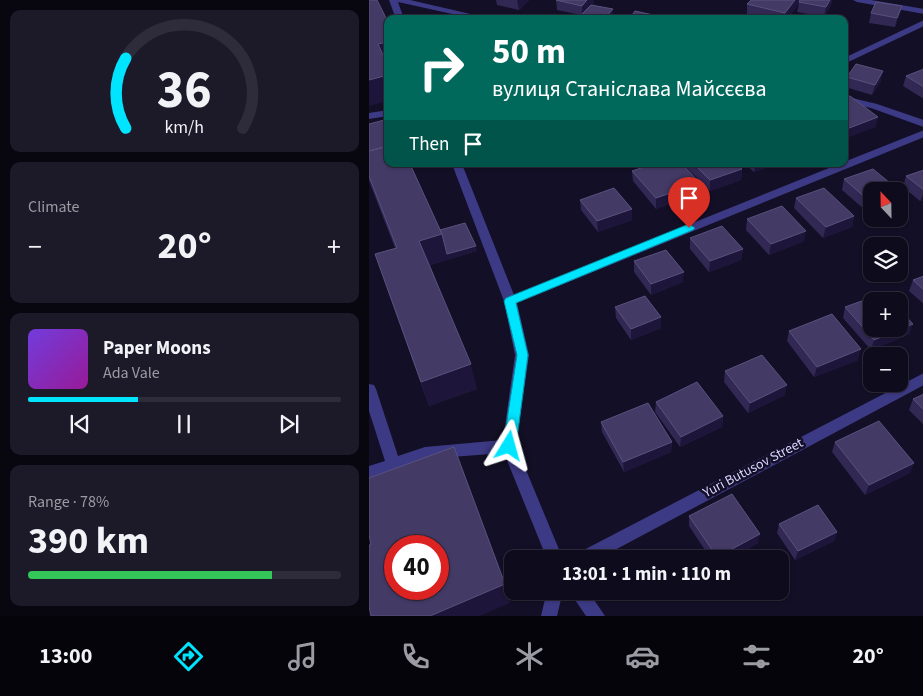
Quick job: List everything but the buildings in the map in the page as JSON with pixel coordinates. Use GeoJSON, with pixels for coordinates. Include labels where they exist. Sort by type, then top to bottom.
{"type":"FeatureCollection","features":[{"type":"Feature","properties":{"kind":"street"},"geometry":{"type":"LineString","coordinates":[[393,0],[399,15]]}},
{"type":"Feature","properties":{"kind":"street"},"geometry":{"type":"LineString","coordinates":[[399,0],[469,15]]}},
{"type":"Feature","properties":{"kind":"street"},"geometry":{"type":"LineString","coordinates":[[857,0],[923,12]]}},
{"type":"Feature","properties":{"kind":"street"},"geometry":{"type":"LineString","coordinates":[[848,59],[923,22]]}},
{"type":"Feature","properties":{"kind":"street"},"geometry":{"type":"LineString","coordinates":[[848,100],[874,106],[923,124]]}},
{"type":"Feature","properties":{"kind":"street"},"geometry":{"type":"LineString","coordinates":[[369,116],[384,114]]}},
{"type":"Feature","properties":{"kind":"street"},"geometry":{"type":"LineString","coordinates":[[848,164],[923,133]]}},
{"type":"Feature","properties":{"kind":"street"},"geometry":{"type":"LineString","coordinates":[[458,167],[510,301],[523,355],[509,446],[551,550]]}},
{"type":"Feature","properties":{"kind":"street"},"geometry":{"type":"LineString","coordinates":[[510,301],[839,167]]}},
{"type":"Feature","properties":{"kind":"street","name":"Yuri Butusov Street"},"geometry":{"type":"LineString","coordinates":[[599,550],[923,378]]}},
{"type":"Feature","properties":{"kind":"street"},"geometry":{"type":"LineString","coordinates":[[369,389],[393,464]]}},
{"type":"Feature","properties":{"kind":"street"},"geometry":{"type":"LineString","coordinates":[[369,475],[371,472],[425,452],[509,446]]}},
{"type":"Feature","properties":{"kind":"street"},"geometry":{"type":"LineString","coordinates":[[549,616],[553,600]]}},
{"type":"Feature","properties":{"kind":"street"},"geometry":{"type":"LineString","coordinates":[[584,600],[597,616]]}},
{"type":"Feature","properties":{"kind":"route"},"geometry":{"type":"LineString","coordinates":[[509,446],[523,355],[510,301],[689,228]]}}]}
